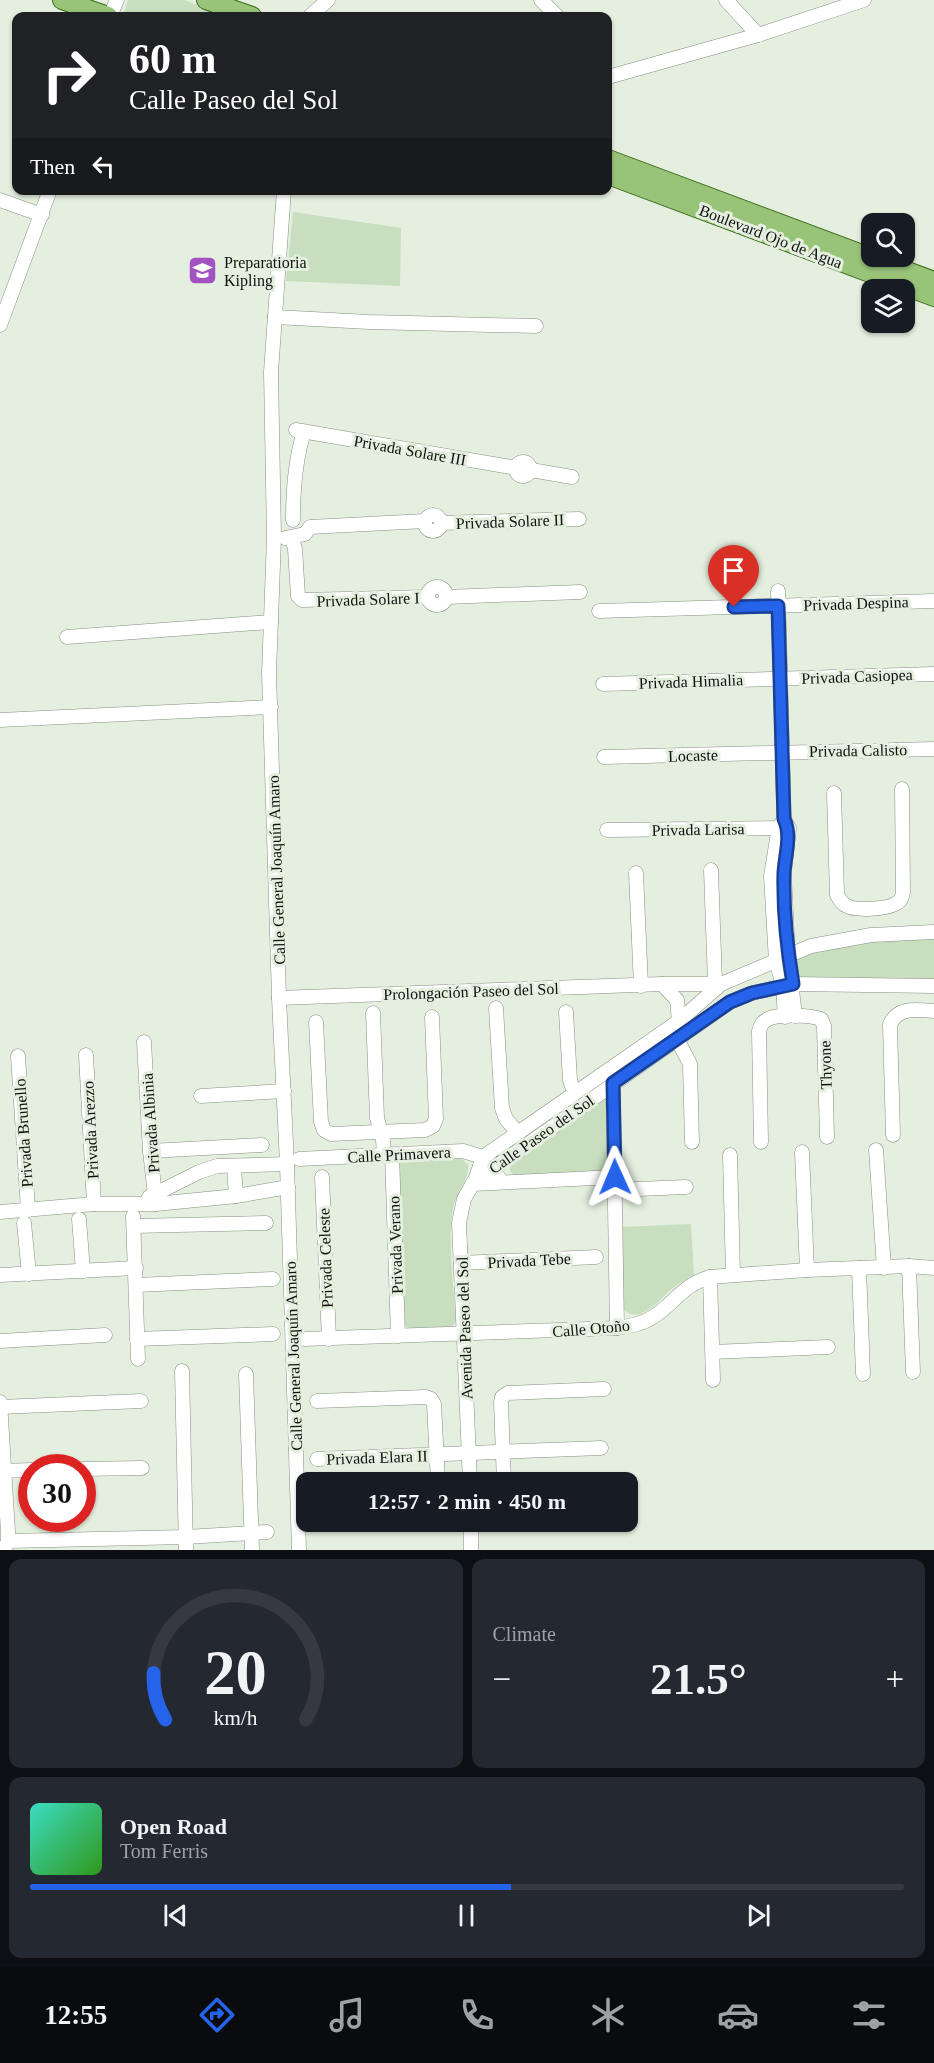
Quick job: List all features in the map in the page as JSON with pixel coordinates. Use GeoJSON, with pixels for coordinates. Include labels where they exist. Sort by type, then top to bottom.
{"type":"FeatureCollection","features":[{"type":"Feature","properties":{"kind":"main road"},"geometry":{"type":"LineString","coordinates":[[62,0],[97,12]]}},
{"type":"Feature","properties":{"kind":"main road"},"geometry":{"type":"LineString","coordinates":[[206,0],[240,12]]}},
{"type":"Feature","properties":{"kind":"main road","name":"Boulevard Ojo de Agua"},"geometry":{"type":"LineString","coordinates":[[612,160],[934,281]]}},
{"type":"Feature","properties":{"kind":"main road","name":"Boulevard Ojo de Agua"},"geometry":{"type":"LineString","coordinates":[[612,176],[934,297]]}},
{"type":"Feature","properties":{"kind":"street"},"geometry":{"type":"LineString","coordinates":[[314,12],[328,0]]}},
{"type":"Feature","properties":{"kind":"street"},"geometry":{"type":"LineString","coordinates":[[542,0],[552,12]]}},
{"type":"Feature","properties":{"kind":"street"},"geometry":{"type":"LineString","coordinates":[[726,0],[758,35]]}},
{"type":"Feature","properties":{"kind":"street"},"geometry":{"type":"LineString","coordinates":[[612,74],[758,35],[864,0]]}},
{"type":"Feature","properties":{"kind":"street"},"geometry":{"type":"LineString","coordinates":[[0,324],[48,195]]}},
{"type":"Feature","properties":{"kind":"street","name":"Calle General Joaquín Amaro"},"geometry":{"type":"LineString","coordinates":[[284,195],[271,372],[274,538],[269,673],[279,998],[284,1091],[293,1161],[288,1187],[299,1550]]}},
{"type":"Feature","properties":{"kind":"street"},"geometry":{"type":"LineString","coordinates":[[0,200],[42,215]]}},
{"type":"Feature","properties":{"kind":"street"},"geometry":{"type":"LineString","coordinates":[[275,317],[536,326]]}},
{"type":"Feature","properties":{"kind":"street","name":"Privada Solare III"},"geometry":{"type":"LineString","coordinates":[[293,520],[293,492],[300,431],[516,468],[519,463],[524,462],[531,470],[572,477]]}},
{"type":"Feature","properties":{"kind":"street","name":"Privada Solare II"},"geometry":{"type":"LineString","coordinates":[[310,527],[425,521],[428,517],[434,516],[439,518],[441,523],[579,519]]}},
{"type":"Feature","properties":{"kind":"street"},"geometry":{"type":"LineString","coordinates":[[274,521],[303,520],[310,527],[305,534],[292,538],[274,538]]}},
{"type":"Feature","properties":{"kind":"street","name":"Privada Solare I"},"geometry":{"type":"LineString","coordinates":[[292,538],[295,549],[298,596],[302,600],[428,597],[430,590],[437,587],[444,590],[446,597],[580,592]]}},
{"type":"Feature","properties":{"kind":"street"},"geometry":{"type":"LineString","coordinates":[[761,1142],[759,1031],[762,1023],[769,1018],[790,1017],[788,985],[782,958],[784,825],[778,591]]}},
{"type":"Feature","properties":{"kind":"street","name":"Privada Despina"},"geometry":{"type":"LineString","coordinates":[[599,611],[934,601]]}},
{"type":"Feature","properties":{"kind":"street"},"geometry":{"type":"LineString","coordinates":[[67,637],[271,622]]}},
{"type":"Feature","properties":{"kind":"street","name":"Privada Casiopea"},"geometry":{"type":"LineString","coordinates":[[780,678],[934,674]]}},
{"type":"Feature","properties":{"kind":"street","name":"Privada Himalia"},"geometry":{"type":"LineString","coordinates":[[603,684],[780,678]]}},
{"type":"Feature","properties":{"kind":"street"},"geometry":{"type":"LineString","coordinates":[[0,720],[271,706]]}},
{"type":"Feature","properties":{"kind":"street","name":"Privada Calisto"},"geometry":{"type":"LineString","coordinates":[[782,752],[934,749]]}},
{"type":"Feature","properties":{"kind":"street","name":"Locaste"},"geometry":{"type":"LineString","coordinates":[[604,757],[782,752]]}},
{"type":"Feature","properties":{"kind":"street"},"geometry":{"type":"LineString","coordinates":[[834,793],[837,895],[848,908],[870,909],[893,905],[902,899],[902,789]]}},
{"type":"Feature","properties":{"kind":"street","name":"Privada Larisa"},"geometry":{"type":"LineString","coordinates":[[607,830],[784,825]]}},
{"type":"Feature","properties":{"kind":"street"},"geometry":{"type":"LineString","coordinates":[[711,870],[718,984]]}},
{"type":"Feature","properties":{"kind":"street"},"geometry":{"type":"LineString","coordinates":[[636,873],[641,986]]}},
{"type":"Feature","properties":{"kind":"street"},"geometry":{"type":"LineString","coordinates":[[870,909],[871,935]]}},
{"type":"Feature","properties":{"kind":"street","name":"Calle Paseo del Sol"},"geometry":{"type":"LineString","coordinates":[[474,1181],[483,1157],[679,1021],[718,984],[822,943],[871,935],[934,932]]}},
{"type":"Feature","properties":{"kind":"street"},"geometry":{"type":"LineString","coordinates":[[662,984],[677,1000],[682,1036],[690,1064],[692,1142]]}},
{"type":"Feature","properties":{"kind":"street","name":"Prolongación Paseo del Sol"},"geometry":{"type":"LineString","coordinates":[[279,998],[718,984]]}},
{"type":"Feature","properties":{"kind":"street","name":"Calle Paseo del Sol"},"geometry":{"type":"LineString","coordinates":[[474,1181],[730,1002],[752,993],[788,985],[928,986]]}},
{"type":"Feature","properties":{"kind":"street"},"geometry":{"type":"LineString","coordinates":[[893,1135],[890,1024],[894,1016],[901,1011],[928,1010],[928,986]]}},
{"type":"Feature","properties":{"kind":"street"},"geometry":{"type":"LineString","coordinates":[[496,1008],[502,1108],[506,1119],[517,1132]]}},
{"type":"Feature","properties":{"kind":"street"},"geometry":{"type":"LineString","coordinates":[[566,1012],[570,1080],[574,1093]]}},
{"type":"Feature","properties":{"kind":"street","name":"Privada Verano"},"geometry":{"type":"LineString","coordinates":[[373,1013],[377,1127],[383,1154],[398,1336]]}},
{"type":"Feature","properties":{"kind":"street","name":"Thyone"},"geometry":{"type":"LineString","coordinates":[[790,1017],[813,1016],[821,1019],[824,1026],[827,1137]]}},
{"type":"Feature","properties":{"kind":"street"},"geometry":{"type":"LineString","coordinates":[[316,1022],[321,1122],[324,1130],[331,1134],[377,1127],[425,1130],[434,1126],[436,1119],[432,1017]]}},
{"type":"Feature","properties":{"kind":"street","name":"Privada Albinia"},"geometry":{"type":"LineString","coordinates":[[144,1042],[150,1151],[156,1200]]}},
{"type":"Feature","properties":{"kind":"street","name":"Privada Arezzo"},"geometry":{"type":"LineString","coordinates":[[86,1055],[94,1204]]}},
{"type":"Feature","properties":{"kind":"street","name":"Privada Brunello"},"geometry":{"type":"LineString","coordinates":[[18,1056],[29,1274]]}},
{"type":"Feature","properties":{"kind":"street"},"geometry":{"type":"LineString","coordinates":[[613,1083],[617,1329]]}},
{"type":"Feature","properties":{"kind":"street"},"geometry":{"type":"LineString","coordinates":[[201,1096],[284,1091]]}},
{"type":"Feature","properties":{"kind":"street"},"geometry":{"type":"LineString","coordinates":[[150,1151],[262,1145]]}},
{"type":"Feature","properties":{"kind":"street"},"geometry":{"type":"LineString","coordinates":[[876,1150],[884,1268]]}},
{"type":"Feature","properties":{"kind":"street","name":"Calle Primavera"},"geometry":{"type":"LineString","coordinates":[[156,1200],[199,1172],[217,1166],[234,1167],[383,1154],[463,1151],[483,1157]]}},
{"type":"Feature","properties":{"kind":"street"},"geometry":{"type":"LineString","coordinates":[[802,1152],[807,1270]]}},
{"type":"Feature","properties":{"kind":"street"},"geometry":{"type":"LineString","coordinates":[[730,1155],[733,1274]]}},
{"type":"Feature","properties":{"kind":"street"},"geometry":{"type":"LineString","coordinates":[[483,1157],[502,1182]]}},
{"type":"Feature","properties":{"kind":"street"},"geometry":{"type":"LineString","coordinates":[[234,1167],[236,1196]]}},
{"type":"Feature","properties":{"kind":"street","name":"Privada Celeste"},"geometry":{"type":"LineString","coordinates":[[322,1177],[328,1339]]}},
{"type":"Feature","properties":{"kind":"street"},"geometry":{"type":"LineString","coordinates":[[474,1181],[686,1187]]}},
{"type":"Feature","properties":{"kind":"street","name":"Avenida Paseo del Sol"},"geometry":{"type":"LineString","coordinates":[[470,1472],[459,1223],[464,1199],[474,1181]]}},
{"type":"Feature","properties":{"kind":"street"},"geometry":{"type":"LineString","coordinates":[[0,1212],[26,1216],[94,1204],[236,1196],[288,1187]]}},
{"type":"Feature","properties":{"kind":"street"},"geometry":{"type":"LineString","coordinates":[[79,1219],[83,1271]]}},
{"type":"Feature","properties":{"kind":"street"},"geometry":{"type":"LineString","coordinates":[[138,1359],[134,1221],[266,1223]]}},
{"type":"Feature","properties":{"kind":"street","name":"Privada Tebe"},"geometry":{"type":"LineString","coordinates":[[461,1263],[596,1257]]}},
{"type":"Feature","properties":{"kind":"street"},"geometry":{"type":"LineString","coordinates":[[909,1266],[913,1372]]}},
{"type":"Feature","properties":{"kind":"street","name":"Calle Otoño"},"geometry":{"type":"LineString","coordinates":[[304,1339],[617,1329],[634,1326],[653,1317],[685,1288],[711,1277],[807,1270],[909,1266],[934,1268]]}},
{"type":"Feature","properties":{"kind":"street"},"geometry":{"type":"LineString","coordinates":[[0,1275],[136,1268]]}},
{"type":"Feature","properties":{"kind":"street"},"geometry":{"type":"LineString","coordinates":[[859,1268],[863,1374]]}},
{"type":"Feature","properties":{"kind":"street"},"geometry":{"type":"LineString","coordinates":[[711,1277],[713,1380]]}},
{"type":"Feature","properties":{"kind":"street"},"geometry":{"type":"LineString","coordinates":[[136,1285],[273,1279]]}},
{"type":"Feature","properties":{"kind":"street"},"geometry":{"type":"LineString","coordinates":[[137,1340],[273,1334]]}},
{"type":"Feature","properties":{"kind":"street"},"geometry":{"type":"LineString","coordinates":[[0,1341],[105,1335]]}},
{"type":"Feature","properties":{"kind":"street"},"geometry":{"type":"LineString","coordinates":[[713,1352],[828,1347]]}},
{"type":"Feature","properties":{"kind":"street"},"geometry":{"type":"LineString","coordinates":[[182,1371],[186,1543]]}},
{"type":"Feature","properties":{"kind":"street"},"geometry":{"type":"LineString","coordinates":[[246,1374],[252,1550]]}},
{"type":"Feature","properties":{"kind":"street"},"geometry":{"type":"LineString","coordinates":[[503,1472],[502,1397],[508,1393],[604,1389]]}},
{"type":"Feature","properties":{"kind":"street"},"geometry":{"type":"LineString","coordinates":[[317,1401],[426,1397],[431,1399],[434,1404],[438,1472]]}},
{"type":"Feature","properties":{"kind":"street"},"geometry":{"type":"LineString","coordinates":[[141,1401],[0,1406],[5,1539],[59,1545],[186,1543],[267,1532]]}},
{"type":"Feature","properties":{"kind":"street","name":"Privada Elara II"},"geometry":{"type":"LineString","coordinates":[[316,1459],[601,1448]]}},
{"type":"Feature","properties":{"kind":"street"},"geometry":{"type":"LineString","coordinates":[[96,1469],[142,1468]]}},
{"type":"Feature","properties":{"kind":"street"},"geometry":{"type":"LineString","coordinates":[[2,1471],[18,1470]]}},
{"type":"Feature","properties":{"kind":"street"},"geometry":{"type":"LineString","coordinates":[[471,1532],[471,1550]]}},
{"type":"Feature","properties":{"kind":"green space"},"geometry":{"type":"Polygon","coordinates":[[[128,0],[184,0],[219,12],[124,12],[128,0]]]}},
{"type":"Feature","properties":{"kind":"green space"},"geometry":{"type":"Polygon","coordinates":[[[293,212],[401,228],[400,286],[286,281],[293,212]]]}},
{"type":"Feature","properties":{"kind":"green space"},"geometry":{"type":"Polygon","coordinates":[[[934,938],[934,980],[797,978],[795,960],[823,948],[862,942],[934,938]]]}},
{"type":"Feature","properties":{"kind":"green space"},"geometry":{"type":"Polygon","coordinates":[[[603,1096],[606,1098],[609,1171],[515,1176],[510,1171],[513,1161],[603,1096]]]}},
{"type":"Feature","properties":{"kind":"green space"},"geometry":{"type":"Polygon","coordinates":[[[457,1158],[468,1165],[468,1171],[455,1203],[451,1221],[456,1322],[451,1327],[408,1328],[404,1324],[399,1160],[457,1158]]]}},
{"type":"Feature","properties":{"kind":"green space"},"geometry":{"type":"Polygon","coordinates":[[[691,1224],[694,1275],[675,1286],[648,1310],[634,1315],[628,1313],[622,1306],[621,1227],[691,1224]]]}},
{"type":"Feature","properties":{"kind":"place","name":"Preparatioria Kipling"},"geometry":{"type":"Point","coordinates":[203,271]}},
{"type":"Feature","properties":{"kind":"route"},"geometry":{"type":"LineString","coordinates":[[615,1177],[613,1083],[730,1002],[752,993],[793,984],[788,955],[784,874],[789,828],[784,819],[778,606],[734,607]]}}]}
